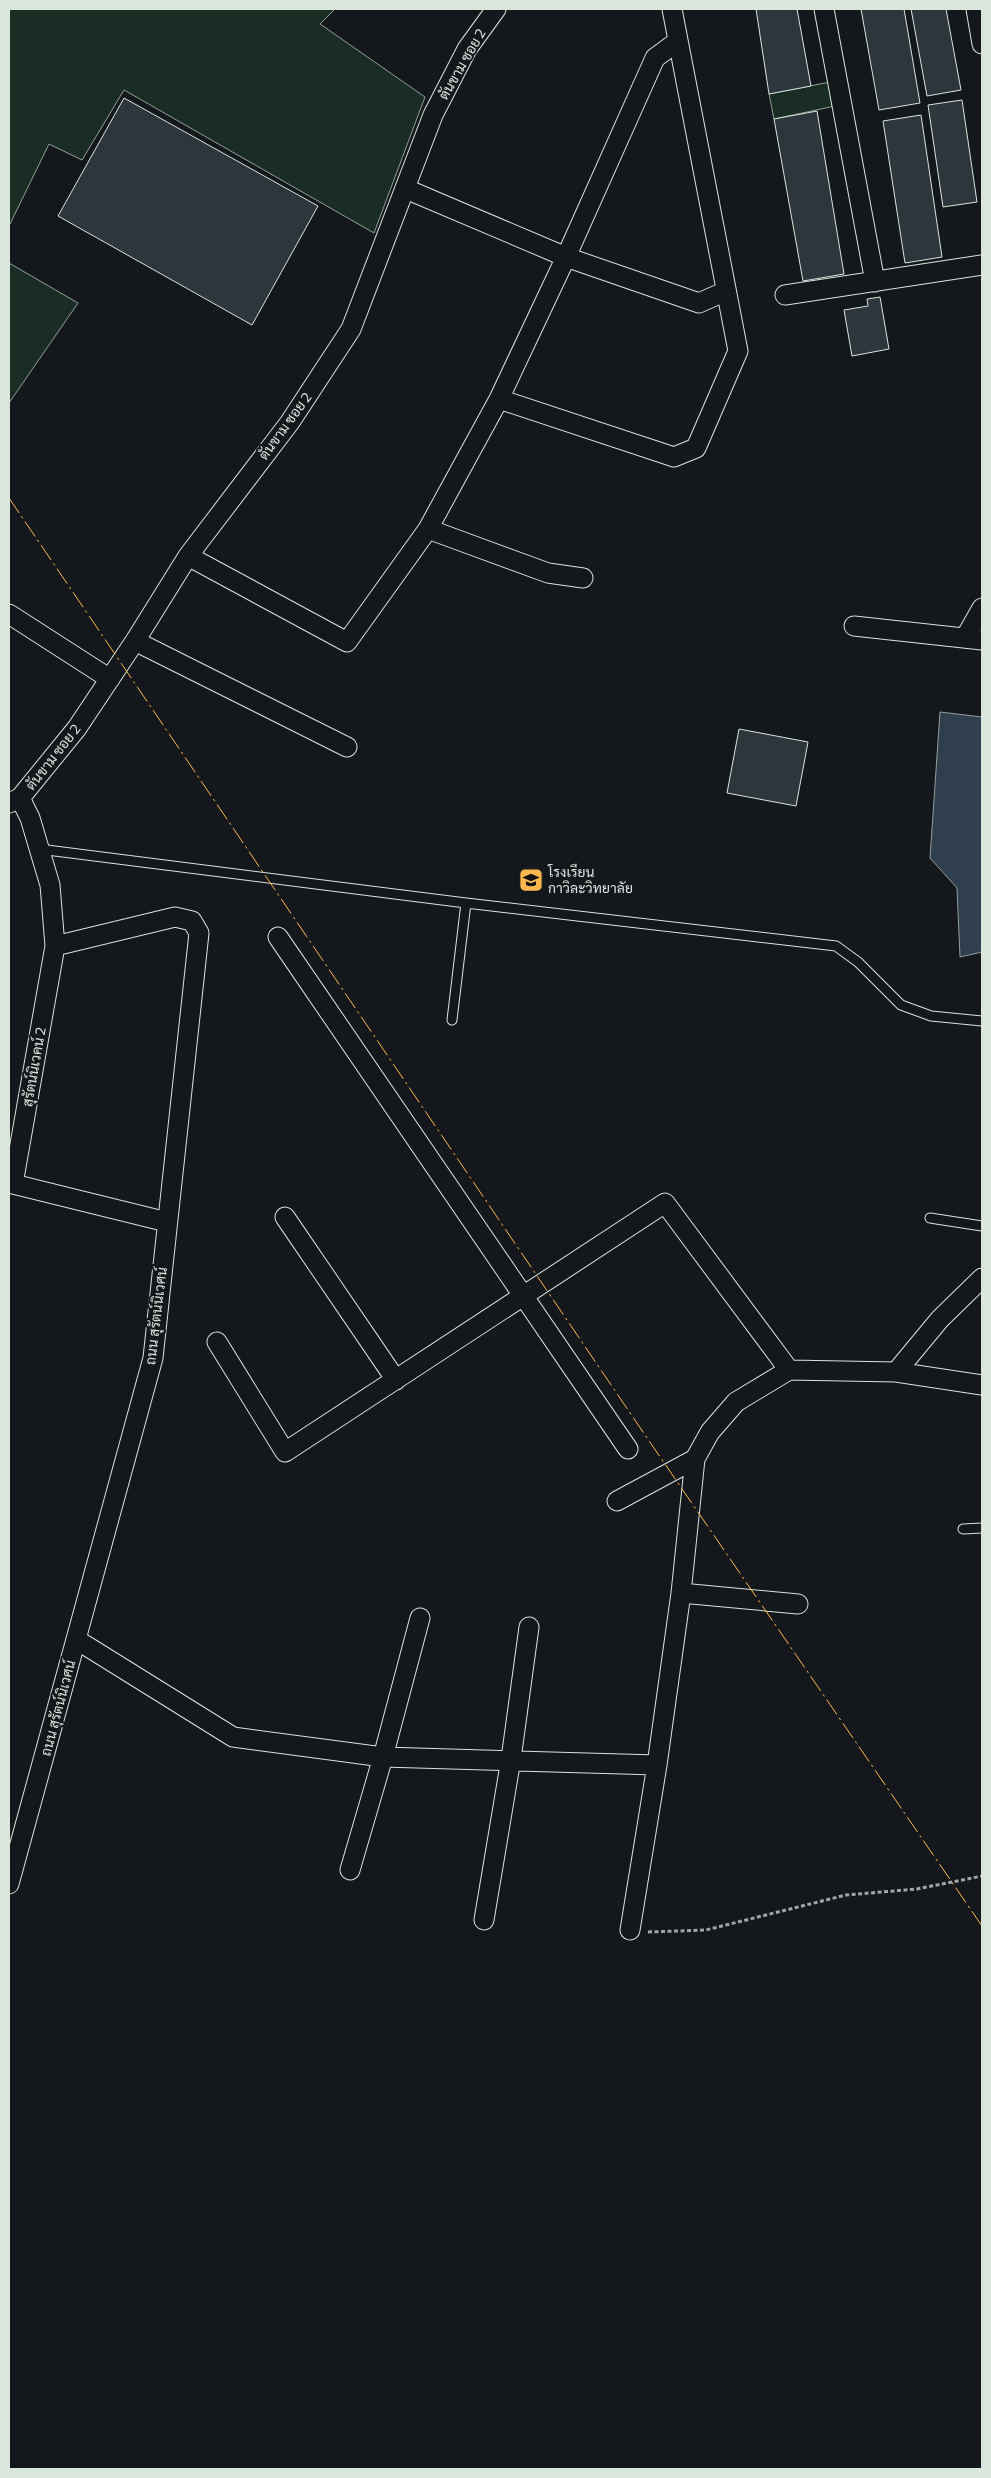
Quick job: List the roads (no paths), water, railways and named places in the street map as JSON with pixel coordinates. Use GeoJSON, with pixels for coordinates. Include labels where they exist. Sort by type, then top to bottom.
{"type":"FeatureCollection","features":[{"type":"Feature","properties":{"kind":"street","name":"ตันขาม ซอย 2"},"geometry":{"type":"LineString","coordinates":[[14,801],[77,728],[135,641],[188,556],[290,422],[351,329],[406,190],[433,115],[467,49],[496,9]]}},
{"type":"Feature","properties":{"kind":"street"},"geometry":{"type":"LineString","coordinates":[[499,399],[674,457],[696,448],[738,350],[672,9]]}},
{"type":"Feature","properties":{"kind":"street"},"geometry":{"type":"LineString","coordinates":[[824,9],[875,282]]}},
{"type":"Feature","properties":{"kind":"street"},"geometry":{"type":"LineString","coordinates":[[976,9],[982,44]]}},
{"type":"Feature","properties":{"kind":"street"},"geometry":{"type":"LineString","coordinates":[[188,556],[347,642],[428,529],[499,399],[566,258],[655,58],[678,40]]}},
{"type":"Feature","properties":{"kind":"street"},"geometry":{"type":"LineString","coordinates":[[406,190],[566,258],[699,303],[726,291]]}},
{"type":"Feature","properties":{"kind":"street"},"geometry":{"type":"LineString","coordinates":[[785,295],[982,265]]}},
{"type":"Feature","properties":{"kind":"street"},"geometry":{"type":"LineString","coordinates":[[428,529],[548,573],[583,578]]}},
{"type":"Feature","properties":{"kind":"street"},"geometry":{"type":"LineString","coordinates":[[854,626],[974,639],[982,608]]}},
{"type":"Feature","properties":{"kind":"street"},"geometry":{"type":"LineString","coordinates":[[9,614],[110,678]]}},
{"type":"Feature","properties":{"kind":"street"},"geometry":{"type":"LineString","coordinates":[[135,641],[347,746]]}},
{"type":"Feature","properties":{"kind":"street","name":"สุรัตน์นิเวคน์ 2"},"geometry":{"type":"LineString","coordinates":[[14,801],[30,818],[50,885],[55,946],[13,1184],[167,1222]]}},
{"type":"Feature","properties":{"kind":"street","name":"ถนน สุรัตน์นิเวศน์"},"geometry":{"type":"LineString","coordinates":[[11,1876],[153,1358],[199,933],[192,921],[175,917],[55,946]]}},
{"type":"Feature","properties":{"kind":"street"},"geometry":{"type":"LineString","coordinates":[[278,937],[628,1449]]}},
{"type":"Feature","properties":{"kind":"street"},"geometry":{"type":"LineString","coordinates":[[217,1342],[285,1452],[665,1203],[789,1370]]}},
{"type":"Feature","properties":{"kind":"street"},"geometry":{"type":"LineString","coordinates":[[285,1217],[396,1380]]}},
{"type":"Feature","properties":{"kind":"street"},"geometry":{"type":"LineString","coordinates":[[896,1372],[940,1319],[982,1278]]}},
{"type":"Feature","properties":{"kind":"street"},"geometry":{"type":"LineString","coordinates":[[630,1930],[657,1765],[681,1593],[695,1458],[710,1432],[736,1402],[789,1370],[896,1372],[982,1385]]}},
{"type":"Feature","properties":{"kind":"street"},"geometry":{"type":"LineString","coordinates":[[616,1501],[695,1458]]}},
{"type":"Feature","properties":{"kind":"street"},"geometry":{"type":"LineString","coordinates":[[681,1593],[798,1604]]}},
{"type":"Feature","properties":{"kind":"street"},"geometry":{"type":"LineString","coordinates":[[350,1870],[383,1757],[420,1618]]}},
{"type":"Feature","properties":{"kind":"street"},"geometry":{"type":"LineString","coordinates":[[484,1920],[511,1760],[529,1627]]}},
{"type":"Feature","properties":{"kind":"street"},"geometry":{"type":"LineString","coordinates":[[77,1640],[233,1737],[383,1757],[657,1765]]}},
{"type":"Feature","properties":{"kind":"lane"},"geometry":{"type":"LineString","coordinates":[[39,849],[466,903],[836,946],[858,962],[901,1005],[931,1016],[982,1021]]}},
{"type":"Feature","properties":{"kind":"lane"},"geometry":{"type":"LineString","coordinates":[[452,1020],[466,903]]}},
{"type":"Feature","properties":{"kind":"lane"},"geometry":{"type":"LineString","coordinates":[[930,1218],[982,1226]]}},
{"type":"Feature","properties":{"kind":"lane"},"geometry":{"type":"LineString","coordinates":[[963,1529],[982,1528]]}},
{"type":"Feature","properties":{"kind":"water"},"geometry":{"type":"Polygon","coordinates":[[[940,712],[982,717],[982,952],[960,957],[957,888],[930,858],[940,712]]]}},
{"type":"Feature","properties":{"kind":"place","name":"โรงเรียน กาวิละวิทยาลัย"},"geometry":{"type":"Point","coordinates":[531,880]}}]}
